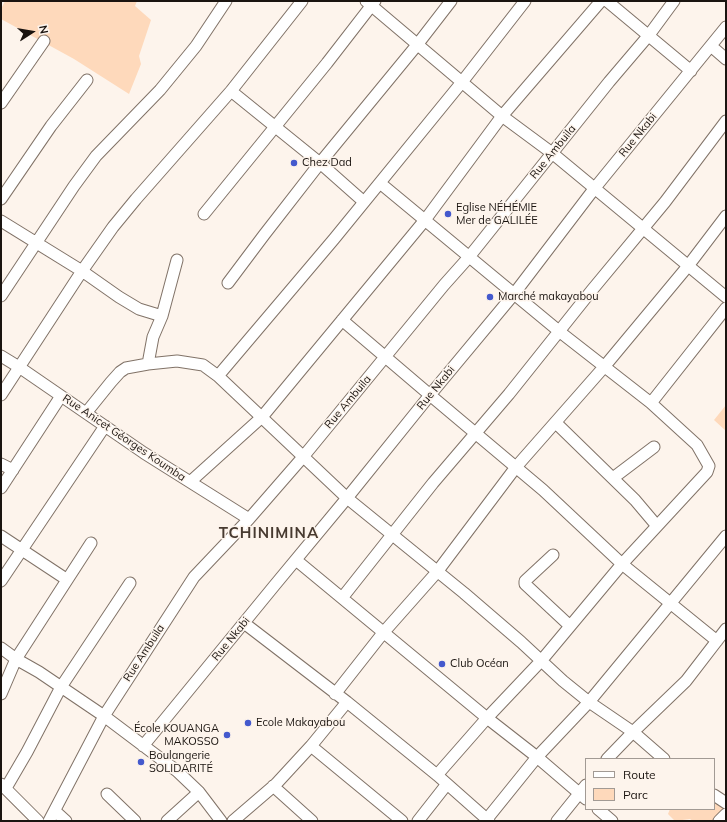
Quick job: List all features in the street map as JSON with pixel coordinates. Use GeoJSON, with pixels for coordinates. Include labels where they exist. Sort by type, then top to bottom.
{"type":"FeatureCollection","features":[{"type":"Feature","properties":{"kind":"street"},"geometry":{"type":"LineString","coordinates":[[1,296],[96,156],[160,90],[196,46],[226,1]]}},
{"type":"Feature","properties":{"kind":"street"},"geometry":{"type":"LineString","coordinates":[[1,395],[97,248],[136,199],[232,91],[302,1]]}},
{"type":"Feature","properties":{"kind":"street"},"geometry":{"type":"LineString","coordinates":[[228,283],[320,163],[451,1]]}},
{"type":"Feature","properties":{"kind":"street"},"geometry":{"type":"LineString","coordinates":[[218,376],[294,288],[380,184],[525,1]]}},
{"type":"Feature","properties":{"kind":"street"},"geometry":{"type":"LineString","coordinates":[[190,482],[262,417],[425,220],[502,116],[601,1]]}},
{"type":"Feature","properties":{"kind":"street"},"geometry":{"type":"LineString","coordinates":[[607,1],[691,71]]}},
{"type":"Feature","properties":{"kind":"street","name":"Rue Ambuila"},"geometry":{"type":"LineString","coordinates":[[52,816],[104,716],[194,577],[249,519],[303,457],[469,257],[649,35],[674,1]]}},
{"type":"Feature","properties":{"kind":"street"},"geometry":{"type":"LineString","coordinates":[[204,214],[275,127],[371,3],[502,116],[552,153],[726,298]]}},
{"type":"Feature","properties":{"kind":"street","name":"Rue Nkabi"},"geometry":{"type":"LineString","coordinates":[[143,746],[514,294],[594,189],[726,27]]}},
{"type":"Feature","properties":{"kind":"street"},"geometry":{"type":"LineString","coordinates":[[3,96],[44,41]]}},
{"type":"Feature","properties":{"kind":"street"},"geometry":{"type":"LineString","coordinates":[[711,46],[726,59]]}},
{"type":"Feature","properties":{"kind":"street"},"geometry":{"type":"LineString","coordinates":[[1,200],[51,126],[87,80]]}},
{"type":"Feature","properties":{"kind":"street"},"geometry":{"type":"LineString","coordinates":[[232,91],[320,163],[364,202]]}},
{"type":"Feature","properties":{"kind":"street"},"geometry":{"type":"LineString","coordinates":[[342,598],[433,483],[560,332],[665,202],[726,121]]}},
{"type":"Feature","properties":{"kind":"street"},"geometry":{"type":"LineString","coordinates":[[380,184],[560,332],[651,403],[697,445],[709,466],[707,472],[622,564],[541,661],[487,718],[437,775]]}},
{"type":"Feature","properties":{"kind":"street"},"geometry":{"type":"LineString","coordinates":[[335,694],[383,632],[438,572],[516,467],[604,367],[688,266],[726,216]]}},
{"type":"Feature","properties":{"kind":"street"},"geometry":{"type":"LineString","coordinates":[[1,221],[82,271],[139,309],[162,316]]}},
{"type":"Feature","properties":{"kind":"street"},"geometry":{"type":"LineString","coordinates":[[148,364],[153,337],[162,316],[177,260]]}},
{"type":"Feature","properties":{"kind":"street"},"geometry":{"type":"LineString","coordinates":[[651,403],[726,308]]}},
{"type":"Feature","properties":{"kind":"street"},"geometry":{"type":"LineString","coordinates":[[342,320],[562,507],[622,564],[717,641]]}},
{"type":"Feature","properties":{"kind":"street","name":"Rue Anicet Géorges Koumba"},"geometry":{"type":"LineString","coordinates":[[1,356],[144,453],[249,519]]}},
{"type":"Feature","properties":{"kind":"street"},"geometry":{"type":"LineString","coordinates":[[86,413],[120,372],[126,368],[148,364],[177,362],[204,365],[218,376],[347,498],[470,598],[563,681],[589,702],[633,732],[663,758]]}},
{"type":"Feature","properties":{"kind":"street"},"geometry":{"type":"LineString","coordinates":[[1,488],[61,396]]}},
{"type":"Feature","properties":{"kind":"street"},"geometry":{"type":"LineString","coordinates":[[556,422],[635,500],[657,526]]}},
{"type":"Feature","properties":{"kind":"street"},"geometry":{"type":"LineString","coordinates":[[1,581],[105,426]]}},
{"type":"Feature","properties":{"kind":"street"},"geometry":{"type":"LineString","coordinates":[[613,478],[654,447]]}},
{"type":"Feature","properties":{"kind":"street"},"geometry":{"type":"LineString","coordinates":[[1,464],[13,470]]}},
{"type":"Feature","properties":{"kind":"street"},"geometry":{"type":"LineString","coordinates":[[1,536],[66,579]]}},
{"type":"Feature","properties":{"kind":"street"},"geometry":{"type":"LineString","coordinates":[[244,623],[347,702],[437,775],[488,820],[537,757],[589,702],[726,536]]}},
{"type":"Feature","properties":{"kind":"street"},"geometry":{"type":"LineString","coordinates":[[1,694],[16,659],[91,542]]}},
{"type":"Feature","properties":{"kind":"street"},"geometry":{"type":"LineString","coordinates":[[553,555],[525,581],[525,584],[570,626]]}},
{"type":"Feature","properties":{"kind":"street"},"geometry":{"type":"LineString","coordinates":[[296,560],[487,718],[584,792],[557,821]]}},
{"type":"Feature","properties":{"kind":"street"},"geometry":{"type":"LineString","coordinates":[[38,821],[3,786],[26,752],[61,687],[130,583]]}},
{"type":"Feature","properties":{"kind":"street"},"geometry":{"type":"LineString","coordinates":[[608,758],[686,681],[726,629]]}},
{"type":"Feature","properties":{"kind":"street"},"geometry":{"type":"LineString","coordinates":[[1,648],[104,716],[177,771],[199,792],[221,821]]}},
{"type":"Feature","properties":{"kind":"street"},"geometry":{"type":"LineString","coordinates":[[233,821],[273,786],[311,746],[347,702]]}},
{"type":"Feature","properties":{"kind":"street"},"geometry":{"type":"LineString","coordinates":[[311,746],[402,821]]}},
{"type":"Feature","properties":{"kind":"street"},"geometry":{"type":"LineString","coordinates":[[418,821],[447,784]]}},
{"type":"Feature","properties":{"kind":"street"},"geometry":{"type":"LineString","coordinates":[[273,786],[312,821]]}},
{"type":"Feature","properties":{"kind":"street"},"geometry":{"type":"LineString","coordinates":[[167,821],[199,792]]}},
{"type":"Feature","properties":{"kind":"street"},"geometry":{"type":"LineString","coordinates":[[107,794],[135,821]]}},
{"type":"Feature","properties":{"kind":"street"},"geometry":{"type":"LineString","coordinates":[[715,796],[726,803]]}},
{"type":"Feature","properties":{"kind":"street"},"geometry":{"type":"LineString","coordinates":[[599,810],[612,821]]}},
{"type":"Feature","properties":{"kind":"street"},"geometry":{"type":"LineString","coordinates":[[719,821],[726,814]]}},
{"type":"Feature","properties":{"kind":"street"},"geometry":{"type":"LineString","coordinates":[[52,816],[66,821]]}},
{"type":"Feature","properties":{"kind":"green space"},"geometry":{"type":"Polygon","coordinates":[[[5,1],[137,1],[135,6],[151,20],[139,56],[141,64],[129,94],[74,59],[1,19],[1,9],[5,1]]]}},
{"type":"Feature","properties":{"kind":"green space"},"geometry":{"type":"Polygon","coordinates":[[[726,405],[726,431],[714,420],[726,405]]]}},
{"type":"Feature","properties":{"kind":"green space"},"geometry":{"type":"Polygon","coordinates":[[[715,796],[726,799],[726,821],[693,821],[690,819],[675,821],[668,814],[670,810],[715,810],[715,796]]]}},
{"type":"Feature","properties":{"kind":"place","name":"Chez Dad"},"geometry":{"type":"Point","coordinates":[294,163]}},
{"type":"Feature","properties":{"kind":"place","name":"Eglise NÉHÉMIE Mer de GALILÉE"},"geometry":{"type":"Point","coordinates":[448,214]}},
{"type":"Feature","properties":{"kind":"place","name":"Marché makayabou"},"geometry":{"type":"Point","coordinates":[490,297]}},
{"type":"Feature","properties":{"kind":"place","name":"Club Océan"},"geometry":{"type":"Point","coordinates":[442,664]}},
{"type":"Feature","properties":{"kind":"place","name":"Ecole Makayabou"},"geometry":{"type":"Point","coordinates":[248,723]}},
{"type":"Feature","properties":{"kind":"place","name":"École KOUANGA MAKOSSO"},"geometry":{"type":"Point","coordinates":[227,735]}},
{"type":"Feature","properties":{"kind":"place","name":"Boulangerie SOLIDARITÉ"},"geometry":{"type":"Point","coordinates":[141,762]}},
{"type":"Feature","properties":{"kind":"district","name":"TCHINIMINA"},"geometry":{"type":"Point","coordinates":[269,533]}}]}
